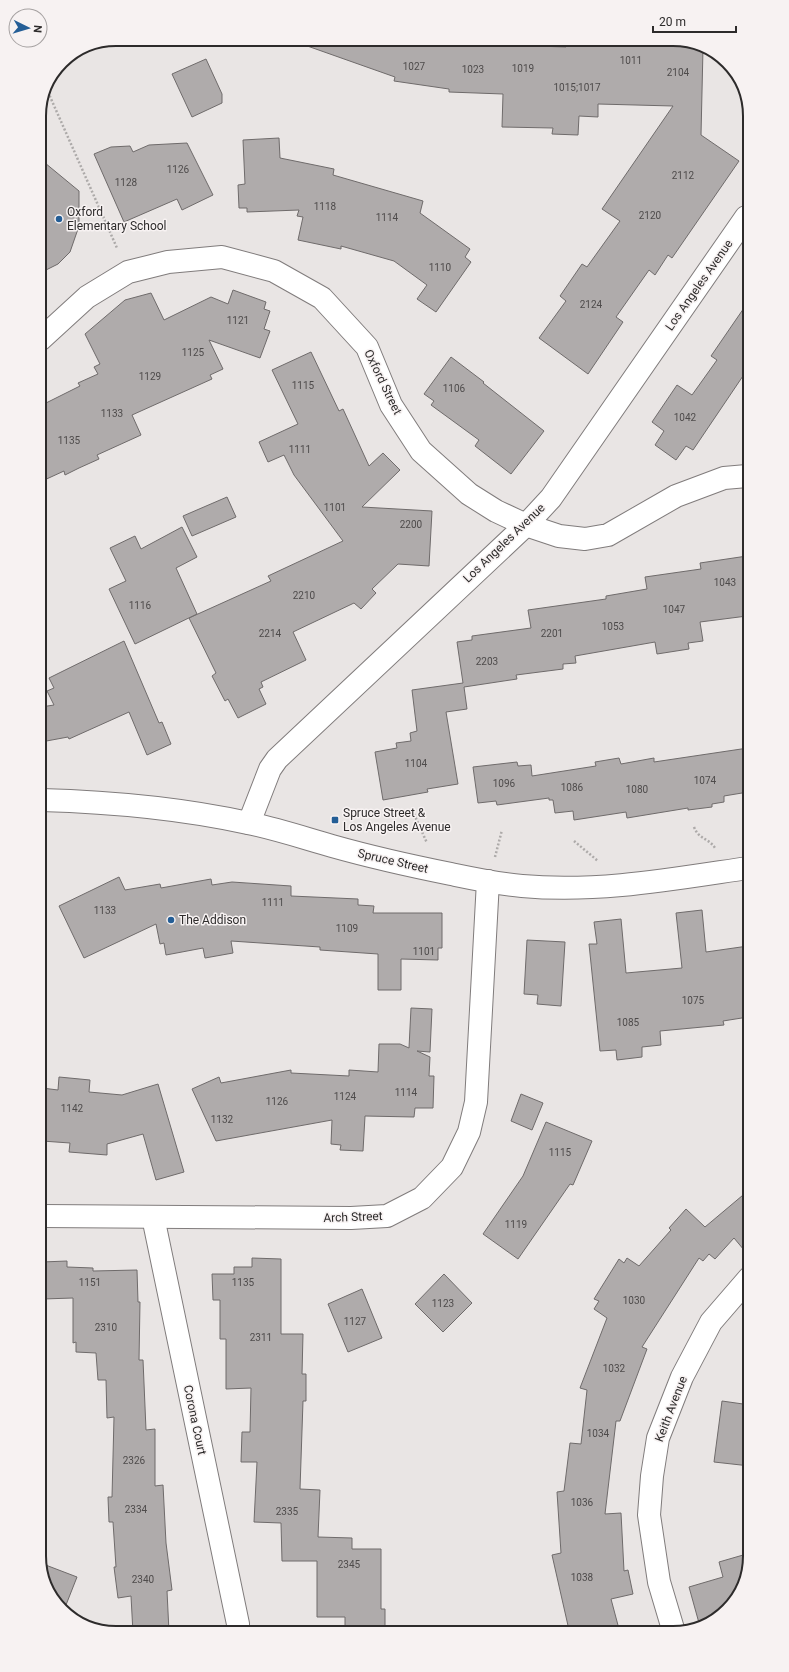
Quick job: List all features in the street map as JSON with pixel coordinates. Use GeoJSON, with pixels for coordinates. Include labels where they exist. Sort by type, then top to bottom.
{"type":"FeatureCollection","features":[{"type":"Feature","properties":{"kind":"street","name":"Los Angeles Avenue"},"geometry":{"type":"LineString","coordinates":[[249,823],[270,769],[277,758],[526,525],[551,498],[743,221]]}},
{"type":"Feature","properties":{"kind":"street","name":"Oxford Street"},"geometry":{"type":"LineString","coordinates":[[46,334],[86,297],[128,272],[168,262],[222,256],[274,271],[322,298],[367,347],[392,405],[421,451],[469,494],[526,525],[558,536],[585,539],[608,535],[676,496],[724,478],[743,476]]}},
{"type":"Feature","properties":{"kind":"street","name":"Spruce Street"},"geometry":{"type":"LineString","coordinates":[[46,800],[91,801],[150,806],[249,823],[401,864],[521,886],[587,888],[653,882],[743,869]]}},
{"type":"Feature","properties":{"kind":"street","name":"Arch Street"},"geometry":{"type":"LineString","coordinates":[[46,1216],[380,1217],[387,1216],[422,1198],[452,1167],[469,1132],[476,1102],[488,881]]}},
{"type":"Feature","properties":{"kind":"street","name":"Corona Court"},"geometry":{"type":"LineString","coordinates":[[153,1216],[238,1624]]}},
{"type":"Feature","properties":{"kind":"street","name":"Keith Avenue"},"geometry":{"type":"LineString","coordinates":[[672,1626],[659,1582],[649,1515],[652,1476],[658,1438],[682,1377],[711,1322],[743,1285]]}},
{"type":"Feature","properties":{"kind":"path"},"geometry":{"type":"LineString","coordinates":[[49,95],[128,272]]}},
{"type":"Feature","properties":{"kind":"building"},"geometry":{"type":"Polygon","coordinates":[[[307,46],[678,46],[687,47],[703,52],[701,135],[739,161],[672,258],[668,255],[655,275],[649,270],[616,317],[623,322],[588,374],[539,338],[566,301],[560,296],[582,264],[587,267],[620,221],[602,209],[673,106],[598,104],[598,117],[579,116],[578,135],[552,134],[553,128],[502,127],[503,94],[449,92],[449,89],[394,81],[395,77],[307,46]]]}},
{"type":"Feature","properties":{"kind":"building"},"geometry":{"type":"Polygon","coordinates":[[[206,59],[222,94],[222,103],[192,117],[172,74],[206,59]]]}},
{"type":"Feature","properties":{"kind":"building"},"geometry":{"type":"Polygon","coordinates":[[[279,138],[280,158],[334,169],[333,175],[423,201],[420,213],[470,249],[465,257],[471,262],[436,312],[417,299],[427,285],[394,261],[341,246],[341,249],[298,240],[303,217],[297,216],[299,210],[247,212],[247,208],[239,208],[238,185],[245,184],[243,140],[279,138]]]}},
{"type":"Feature","properties":{"kind":"building"},"geometry":{"type":"Polygon","coordinates":[[[187,143],[213,195],[182,210],[177,199],[124,222],[94,154],[111,147],[130,146],[133,152],[149,145],[187,143]]]}},
{"type":"Feature","properties":{"kind":"building","name":"Oxford Elementary School"},"geometry":{"type":"Polygon","coordinates":[[[46,164],[79,191],[79,226],[70,252],[58,264],[46,270],[46,164]]]}},
{"type":"Feature","properties":{"kind":"building"},"geometry":{"type":"Polygon","coordinates":[[[233,290],[266,302],[264,309],[270,311],[264,329],[270,331],[260,358],[209,340],[223,369],[210,375],[212,379],[132,415],[141,435],[97,455],[99,459],[65,475],[64,471],[46,479],[46,403],[80,386],[78,383],[98,374],[94,367],[100,364],[85,334],[125,300],[151,293],[164,320],[211,297],[228,304],[233,290]]]}},
{"type":"Feature","properties":{"kind":"building"},"geometry":{"type":"Polygon","coordinates":[[[743,309],[743,376],[693,450],[686,446],[676,460],[655,445],[664,431],[652,422],[677,385],[692,395],[717,360],[711,356],[743,309]]]}},
{"type":"Feature","properties":{"kind":"building"},"geometry":{"type":"Polygon","coordinates":[[[311,352],[339,411],[343,409],[369,466],[383,453],[400,470],[362,507],[432,511],[429,566],[398,564],[372,589],[376,593],[361,609],[354,603],[293,632],[306,660],[261,682],[263,687],[259,689],[266,704],[238,718],[228,699],[225,701],[212,676],[216,673],[189,618],[271,581],[268,576],[343,541],[294,475],[284,455],[268,462],[259,442],[298,424],[272,370],[311,352]]]}},
{"type":"Feature","properties":{"kind":"building"},"geometry":{"type":"Polygon","coordinates":[[[451,357],[544,431],[511,474],[475,446],[479,440],[431,405],[434,401],[424,394],[451,357]]]}},
{"type":"Feature","properties":{"kind":"building"},"geometry":{"type":"Polygon","coordinates":[[[227,497],[236,517],[192,536],[183,516],[227,497]]]}},
{"type":"Feature","properties":{"kind":"building"},"geometry":{"type":"Polygon","coordinates":[[[182,527],[197,557],[176,568],[197,614],[135,644],[109,589],[126,581],[110,548],[135,536],[141,549],[182,527]]]}},
{"type":"Feature","properties":{"kind":"building"},"geometry":{"type":"Polygon","coordinates":[[[743,557],[743,617],[700,622],[703,641],[688,643],[689,649],[657,654],[655,642],[575,656],[576,663],[563,664],[563,669],[516,675],[517,679],[464,687],[467,709],[446,712],[458,784],[427,789],[428,792],[383,800],[375,752],[397,748],[396,743],[411,741],[410,733],[417,731],[412,690],[463,683],[457,642],[472,640],[472,636],[531,628],[528,610],[606,599],[606,596],[647,589],[645,577],[701,569],[700,563],[743,557]]]}},
{"type":"Feature","properties":{"kind":"building"},"geometry":{"type":"Polygon","coordinates":[[[124,641],[159,723],[162,722],[171,744],[147,755],[129,712],[69,739],[68,737],[46,741],[46,706],[54,705],[47,691],[54,688],[49,678],[124,641]]]}},
{"type":"Feature","properties":{"kind":"building"},"geometry":{"type":"Polygon","coordinates":[[[743,749],[743,793],[724,796],[724,802],[712,804],[712,807],[688,810],[688,808],[627,818],[626,812],[574,820],[573,811],[555,813],[553,800],[549,800],[549,798],[497,805],[496,801],[478,803],[473,767],[517,762],[518,766],[531,765],[532,776],[596,766],[595,762],[619,758],[621,764],[654,758],[654,762],[743,749]]]}},
{"type":"Feature","properties":{"kind":"building"},"geometry":{"type":"Polygon","coordinates":[[[119,877],[125,890],[160,884],[161,888],[211,879],[212,885],[232,882],[291,886],[291,896],[358,899],[358,905],[374,906],[373,913],[442,913],[442,948],[438,948],[438,960],[401,959],[401,990],[378,990],[378,954],[320,950],[320,947],[231,941],[233,953],[205,958],[203,948],[166,955],[164,943],[160,944],[156,924],[84,958],[59,906],[119,877]]]}},
{"type":"Feature","properties":{"kind":"building"},"geometry":{"type":"Polygon","coordinates":[[[702,910],[706,952],[743,947],[743,1018],[723,1021],[724,1025],[660,1031],[661,1045],[642,1047],[642,1057],[617,1060],[616,1050],[600,1051],[589,944],[597,944],[594,922],[621,919],[626,973],[682,968],[676,913],[702,910]]]}},
{"type":"Feature","properties":{"kind":"building"},"geometry":{"type":"Polygon","coordinates":[[[527,940],[565,942],[561,1006],[537,1004],[538,995],[524,994],[527,940]]]}},
{"type":"Feature","properties":{"kind":"building"},"geometry":{"type":"Polygon","coordinates":[[[411,1008],[432,1009],[430,1052],[417,1051],[430,1057],[429,1076],[434,1076],[433,1108],[415,1108],[414,1117],[365,1116],[363,1151],[340,1150],[341,1145],[331,1144],[332,1120],[216,1141],[192,1089],[219,1077],[221,1083],[291,1070],[291,1073],[349,1076],[349,1070],[378,1072],[379,1044],[400,1044],[409,1048],[411,1008]]]}},
{"type":"Feature","properties":{"kind":"building"},"geometry":{"type":"Polygon","coordinates":[[[59,1077],[90,1080],[89,1092],[122,1095],[158,1084],[184,1172],[156,1180],[143,1134],[107,1144],[107,1155],[69,1152],[70,1143],[46,1141],[46,1088],[58,1090],[59,1077]]]}},
{"type":"Feature","properties":{"kind":"building"},"geometry":{"type":"Polygon","coordinates":[[[521,1094],[543,1103],[532,1130],[511,1121],[521,1094]]]}},
{"type":"Feature","properties":{"kind":"building"},"geometry":{"type":"Polygon","coordinates":[[[546,1122],[592,1141],[573,1185],[570,1184],[518,1259],[483,1234],[523,1176],[546,1122]]]}},
{"type":"Feature","properties":{"kind":"building"},"geometry":{"type":"Polygon","coordinates":[[[743,1195],[743,1249],[734,1238],[715,1259],[709,1254],[703,1261],[699,1258],[642,1347],[647,1349],[620,1421],[616,1421],[605,1514],[621,1513],[624,1571],[628,1570],[633,1594],[611,1599],[618,1626],[568,1626],[552,1555],[561,1553],[557,1492],[564,1491],[570,1443],[581,1444],[587,1390],[580,1388],[607,1318],[594,1309],[599,1301],[594,1299],[619,1259],[624,1263],[627,1258],[639,1266],[671,1230],[669,1228],[686,1209],[705,1227],[743,1195]]]}},
{"type":"Feature","properties":{"kind":"building"},"geometry":{"type":"Polygon","coordinates":[[[252,1258],[281,1259],[281,1334],[303,1334],[302,1374],[306,1374],[306,1401],[303,1401],[300,1489],[320,1490],[318,1537],[352,1538],[352,1549],[381,1549],[381,1609],[385,1609],[385,1626],[345,1626],[345,1617],[317,1617],[317,1561],[282,1561],[281,1523],[254,1522],[257,1462],[241,1462],[242,1432],[250,1432],[251,1388],[226,1389],[226,1339],[220,1339],[220,1300],[213,1300],[212,1274],[234,1274],[234,1267],[252,1267],[252,1258]]]}},
{"type":"Feature","properties":{"kind":"building"},"geometry":{"type":"Polygon","coordinates":[[[67,1261],[67,1267],[93,1268],[93,1271],[137,1270],[138,1302],[140,1302],[139,1360],[143,1360],[146,1430],[155,1429],[155,1486],[163,1485],[166,1543],[172,1590],[167,1591],[169,1626],[133,1626],[131,1596],[118,1598],[114,1567],[116,1567],[113,1522],[109,1522],[108,1497],[112,1497],[114,1417],[107,1418],[106,1380],[98,1380],[96,1353],[76,1352],[76,1342],[73,1343],[73,1298],[46,1299],[46,1262],[67,1261]]]}},
{"type":"Feature","properties":{"kind":"building"},"geometry":{"type":"Polygon","coordinates":[[[444,1274],[472,1303],[443,1332],[415,1304],[444,1274]]]}},
{"type":"Feature","properties":{"kind":"building"},"geometry":{"type":"Polygon","coordinates":[[[362,1289],[382,1338],[348,1352],[328,1304],[362,1289]]]}},
{"type":"Feature","properties":{"kind":"building"},"geometry":{"type":"Polygon","coordinates":[[[722,1401],[743,1404],[743,1465],[714,1462],[722,1401]]]}},
{"type":"Feature","properties":{"kind":"building"},"geometry":{"type":"Polygon","coordinates":[[[743,1555],[742,1570],[734,1591],[729,1599],[716,1612],[698,1621],[689,1587],[723,1577],[719,1562],[743,1555]]]}},
{"type":"Feature","properties":{"kind":"building"},"geometry":{"type":"Polygon","coordinates":[[[47,1566],[77,1577],[66,1606],[53,1587],[47,1566]]]}},
{"type":"Feature","properties":{"kind":"place","name":"Oxford Elementary School"},"geometry":{"type":"Point","coordinates":[59,219]}},
{"type":"Feature","properties":{"kind":"place","name":"Spruce Street & Los Angeles Avenue"},"geometry":{"type":"Point","coordinates":[335,820]}},
{"type":"Feature","properties":{"kind":"place","name":"The Addison"},"geometry":{"type":"Point","coordinates":[171,920]}}]}
